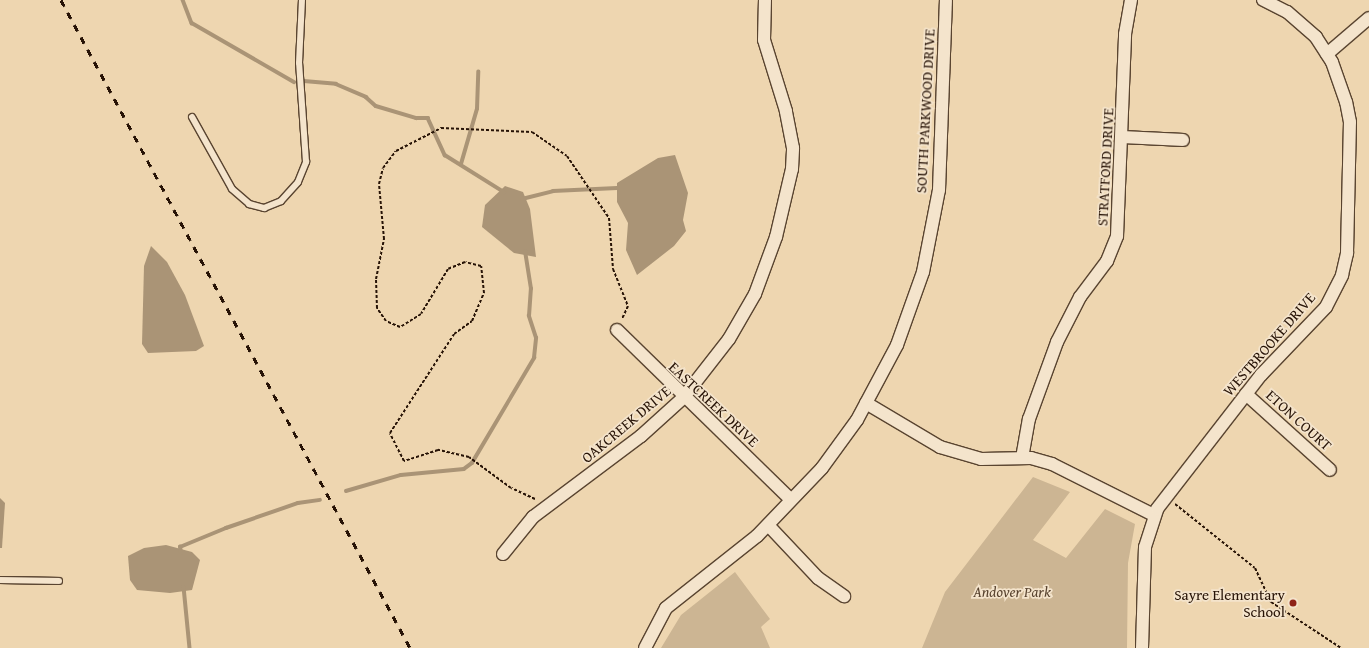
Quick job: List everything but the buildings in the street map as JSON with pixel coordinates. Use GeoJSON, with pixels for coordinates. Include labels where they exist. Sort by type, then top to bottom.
{"type":"FeatureCollection","features":[{"type":"Feature","properties":{"kind":"street","name":"OAKCREEK DRIVE"},"geometry":{"type":"LineString","coordinates":[[503,554],[532,517],[641,436],[683,398],[729,339],[755,294],[776,237],[792,169],[792,135],[764,40],[765,0]]}},
{"type":"Feature","properties":{"kind":"street","name":"SOUTH PARKWOOD DRIVE"},"geometry":{"type":"LineString","coordinates":[[645,648],[666,608],[768,526],[822,468],[866,403],[905,325],[923,272],[942,165],[946,0]]}},
{"type":"Feature","properties":{"kind":"street","name":"STRATFORD DRIVE"},"geometry":{"type":"LineString","coordinates":[[1022,458],[1029,419],[1057,342],[1080,296],[1107,261],[1117,236],[1123,137],[1125,34],[1131,0]]}},
{"type":"Feature","properties":{"kind":"street","name":"WESTBROOKE DRIVE"},"geometry":{"type":"LineString","coordinates":[[1142,648],[1145,547],[1154,515],[1165,496],[1246,394],[1326,307],[1343,268],[1350,122],[1346,102],[1327,54],[1300,22],[1263,0]]}},
{"type":"Feature","properties":{"kind":"street"},"geometry":{"type":"LineString","coordinates":[[1327,54],[1356,33],[1369,18]]}},
{"type":"Feature","properties":{"kind":"street"},"geometry":{"type":"LineString","coordinates":[[1123,137],[1183,140]]}},
{"type":"Feature","properties":{"kind":"street","name":"EASTCREEK DRIVE"},"geometry":{"type":"LineString","coordinates":[[617,330],[683,398],[791,500]]}},
{"type":"Feature","properties":{"kind":"street","name":"ETON COURT"},"geometry":{"type":"LineString","coordinates":[[1246,394],[1330,470]]}},
{"type":"Feature","properties":{"kind":"street"},"geometry":{"type":"LineString","coordinates":[[866,403],[940,447],[981,459],[1022,458],[1052,464],[1154,515]]}},
{"type":"Feature","properties":{"kind":"street"},"geometry":{"type":"LineString","coordinates":[[768,526],[818,578],[844,596]]}},
{"type":"Feature","properties":{"kind":"lane"},"geometry":{"type":"LineString","coordinates":[[192,117],[232,190],[249,204],[264,208],[281,201],[298,182],[306,162],[299,63],[302,0]]}},
{"type":"Feature","properties":{"kind":"lane"},"geometry":{"type":"LineString","coordinates":[[0,580],[59,581]]}},
{"type":"Feature","properties":{"kind":"path"},"geometry":{"type":"LineString","coordinates":[[535,499],[511,488],[469,457],[438,450],[404,461],[390,433],[454,334],[472,321],[484,293],[481,266],[465,262],[448,269],[421,314],[400,327],[386,321],[377,308],[376,279],[384,240],[379,184],[383,168],[396,151],[441,128],[462,126],[532,132],[567,156],[609,218],[613,269],[628,306],[617,330]]}},
{"type":"Feature","properties":{"kind":"path"},"geometry":{"type":"LineString","coordinates":[[1165,496],[1255,568],[1272,602],[1341,648]]}},
{"type":"Feature","properties":{"kind":"green space","name":"Andover Park"},"geometry":{"type":"Polygon","coordinates":[[[1033,477],[1070,492],[1033,540],[1066,558],[1105,509],[1135,524],[1128,563],[1127,648],[922,648],[945,592],[1033,477]]]}},
{"type":"Feature","properties":{"kind":"green space"},"geometry":{"type":"Polygon","coordinates":[[[735,572],[770,619],[761,627],[770,648],[661,648],[681,615],[735,572]]]}},
{"type":"Feature","properties":{"kind":"shaded area"},"geometry":{"type":"Polygon","coordinates":[[[675,155],[688,193],[683,220],[686,231],[674,246],[637,275],[626,250],[628,223],[617,202],[617,183],[658,158],[675,155]]]}},
{"type":"Feature","properties":{"kind":"shaded area"},"geometry":{"type":"Polygon","coordinates":[[[505,186],[523,192],[530,209],[536,257],[514,253],[482,227],[485,205],[505,186]]]}},
{"type":"Feature","properties":{"kind":"shaded area"},"geometry":{"type":"Polygon","coordinates":[[[151,246],[167,262],[185,295],[204,346],[196,351],[148,353],[142,344],[144,266],[151,246]]]}},
{"type":"Feature","properties":{"kind":"shaded area"},"geometry":{"type":"Polygon","coordinates":[[[0,498],[5,503],[2,548],[0,548],[0,498]]]}},
{"type":"Feature","properties":{"kind":"shaded area"},"geometry":{"type":"Polygon","coordinates":[[[166,545],[192,552],[200,560],[192,590],[170,593],[137,590],[130,580],[128,556],[144,548],[166,545]]]}},
{"type":"Feature","properties":{"kind":"waterway"},"geometry":{"type":"LineString","coordinates":[[183,0],[192,23],[294,82]]}},
{"type":"Feature","properties":{"kind":"waterway"},"geometry":{"type":"LineString","coordinates":[[461,164],[477,109],[478,72]]}},
{"type":"Feature","properties":{"kind":"waterway"},"geometry":{"type":"LineString","coordinates":[[304,81],[336,84],[366,97],[376,106],[416,118],[428,118],[445,155],[504,192]]}},
{"type":"Feature","properties":{"kind":"waterway"},"geometry":{"type":"LineString","coordinates":[[522,199],[553,191],[617,188]]}},
{"type":"Feature","properties":{"kind":"waterway"},"geometry":{"type":"LineString","coordinates":[[346,491],[401,475],[464,469],[472,463],[534,358],[536,338],[529,316],[531,289],[525,251]]}},
{"type":"Feature","properties":{"kind":"waterway"},"geometry":{"type":"LineString","coordinates":[[181,553],[180,547],[226,528],[298,503],[320,500]]}},
{"type":"Feature","properties":{"kind":"waterway"},"geometry":{"type":"LineString","coordinates":[[184,587],[190,648]]}},
{"type":"Feature","properties":{"kind":"railway"},"geometry":{"type":"LineString","coordinates":[[61,0],[410,648]]}},
{"type":"Feature","properties":{"kind":"place","name":"Sayre Elementary School"},"geometry":{"type":"Point","coordinates":[1293,603]}}]}
